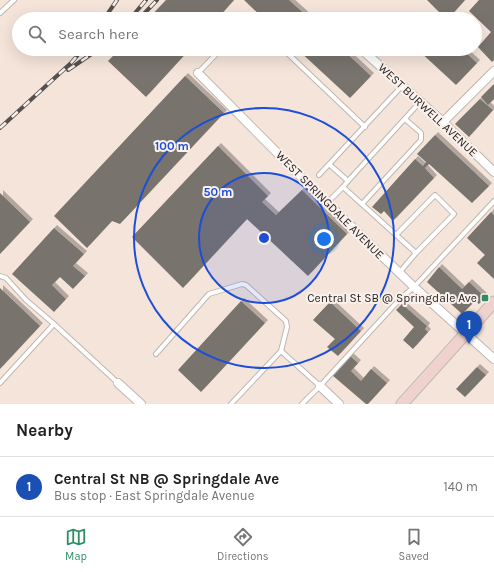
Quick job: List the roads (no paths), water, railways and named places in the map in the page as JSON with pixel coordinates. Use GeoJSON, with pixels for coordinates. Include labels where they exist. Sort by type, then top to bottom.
{"type":"FeatureCollection","features":[{"type":"Feature","properties":{"kind":"main road"},"geometry":{"type":"LineString","coordinates":[[402,404],[494,302]]}},
{"type":"Feature","properties":{"kind":"street","name":"WEST BURWELL AVENUE"},"geometry":{"type":"LineString","coordinates":[[370,56],[443,122],[494,172]]}},
{"type":"Feature","properties":{"kind":"street"},"geometry":{"type":"LineString","coordinates":[[443,122],[494,71]]}},
{"type":"Feature","properties":{"kind":"street","name":"WEST SPRINGDALE AVENUE"},"geometry":{"type":"LineString","coordinates":[[198,73],[414,288],[494,359]]}},
{"type":"Feature","properties":{"kind":"street"},"geometry":{"type":"LineString","coordinates":[[118,383],[141,404]]}},
{"type":"Feature","properties":{"kind":"street"},"geometry":{"type":"LineString","coordinates":[[320,386],[339,404]]}},
{"type":"Feature","properties":{"kind":"lane"},"geometry":{"type":"LineString","coordinates":[[0,14],[14,0]]}},
{"type":"Feature","properties":{"kind":"lane"},"geometry":{"type":"LineString","coordinates":[[198,73],[214,56]]}},
{"type":"Feature","properties":{"kind":"lane"},"geometry":{"type":"LineString","coordinates":[[290,56],[365,127]]}},
{"type":"Feature","properties":{"kind":"lane"},"geometry":{"type":"LineString","coordinates":[[320,175],[402,86]]}},
{"type":"Feature","properties":{"kind":"lane"},"geometry":{"type":"LineString","coordinates":[[328,203],[420,102]]}},
{"type":"Feature","properties":{"kind":"lane"},"geometry":{"type":"LineString","coordinates":[[362,204],[421,140],[421,134],[405,119]]}},
{"type":"Feature","properties":{"kind":"lane"},"geometry":{"type":"LineString","coordinates":[[330,165],[348,181]]}},
{"type":"Feature","properties":{"kind":"lane"},"geometry":{"type":"LineString","coordinates":[[343,187],[416,253]]}},
{"type":"Feature","properties":{"kind":"lane"},"geometry":{"type":"LineString","coordinates":[[396,235],[435,195],[454,214],[416,253],[399,273]]}},
{"type":"Feature","properties":{"kind":"lane"},"geometry":{"type":"LineString","coordinates":[[302,404],[400,299],[414,288],[494,201]]}},
{"type":"Feature","properties":{"kind":"lane"},"geometry":{"type":"LineString","coordinates":[[0,276],[6,278],[26,300],[118,383]]}},
{"type":"Feature","properties":{"kind":"lane"},"geometry":{"type":"LineString","coordinates":[[156,354],[209,294],[242,284],[246,285],[286,321],[286,327],[281,351],[231,404]]}},
{"type":"Feature","properties":{"kind":"lane"},"geometry":{"type":"LineString","coordinates":[[0,383],[54,324]]}},
{"type":"Feature","properties":{"kind":"lane"},"geometry":{"type":"LineString","coordinates":[[281,351],[320,386]]}},
{"type":"Feature","properties":{"kind":"railway"},"geometry":{"type":"LineString","coordinates":[[109,12],[117,0]]}},
{"type":"Feature","properties":{"kind":"railway"},"geometry":{"type":"LineString","coordinates":[[136,12],[146,0]]}},
{"type":"Feature","properties":{"kind":"railway"},"geometry":{"type":"LineString","coordinates":[[146,12],[157,0]]}},
{"type":"Feature","properties":{"kind":"railway"},"geometry":{"type":"LineString","coordinates":[[0,128],[77,56]]}},
{"type":"Feature","properties":{"kind":"railway"},"geometry":{"type":"LineString","coordinates":[[68,70],[89,56]]}},
{"type":"Feature","properties":{"kind":"place","name":"Central St SB @ Springdale Ave"},"geometry":{"type":"Point","coordinates":[485,298]}},
{"type":"Feature","properties":{"kind":"place","name":"Central St NB @ Springdale Ave"},"geometry":{"type":"Point","coordinates":[469,344]}}]}
